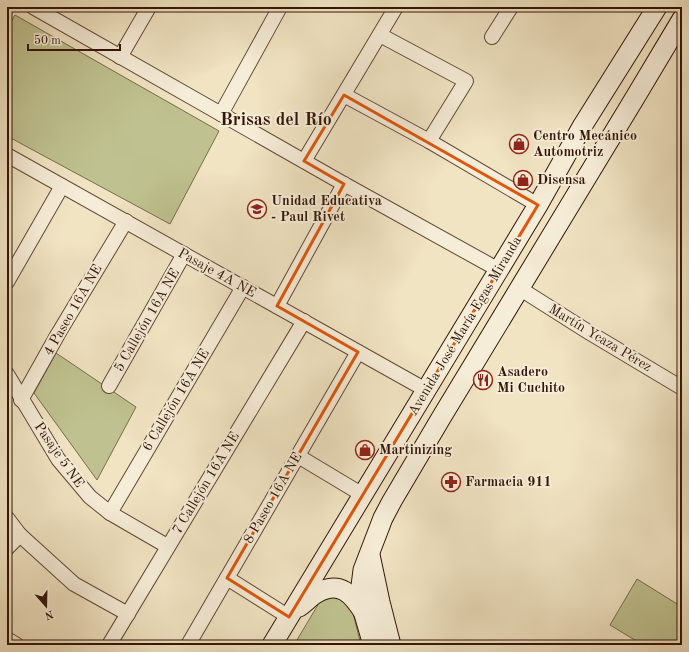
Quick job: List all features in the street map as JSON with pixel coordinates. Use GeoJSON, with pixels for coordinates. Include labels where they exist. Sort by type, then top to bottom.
{"type":"FeatureCollection","features":[{"type":"Feature","properties":{"kind":"main road","name":"Avenida José María Egas Miranda"},"geometry":{"type":"LineString","coordinates":[[272,645],[538,205],[583,125],[657,7]]}},
{"type":"Feature","properties":{"kind":"main road","name":"Avenida José María Egas Miranda"},"geometry":{"type":"LineString","coordinates":[[373,645],[364,614],[361,586],[363,570],[383,518],[519,288],[682,19]]}},
{"type":"Feature","properties":{"kind":"main road"},"geometry":{"type":"LineString","coordinates":[[369,552],[391,645]]}},
{"type":"Feature","properties":{"kind":"main road"},"geometry":{"type":"LineString","coordinates":[[291,614],[315,594],[331,588],[345,590],[355,599],[364,614]]}},
{"type":"Feature","properties":{"kind":"street"},"geometry":{"type":"LineString","coordinates":[[33,7],[344,184],[499,270]]}},
{"type":"Feature","properties":{"kind":"street"},"geometry":{"type":"LineString","coordinates":[[120,56],[148,7]]}},
{"type":"Feature","properties":{"kind":"street"},"geometry":{"type":"LineString","coordinates":[[221,114],[280,7]]}},
{"type":"Feature","properties":{"kind":"street"},"geometry":{"type":"LineString","coordinates":[[304,161],[396,7]]}},
{"type":"Feature","properties":{"kind":"street"},"geometry":{"type":"LineString","coordinates":[[492,37],[511,7]]}},
{"type":"Feature","properties":{"kind":"street"},"geometry":{"type":"LineString","coordinates":[[380,35],[466,81],[429,141]]}},
{"type":"Feature","properties":{"kind":"street"},"geometry":{"type":"LineString","coordinates":[[344,95],[429,141],[538,205]]}},
{"type":"Feature","properties":{"kind":"street","name":"Pasaje 4A NE"},"geometry":{"type":"LineString","coordinates":[[7,155],[426,390]]}},
{"type":"Feature","properties":{"kind":"street"},"geometry":{"type":"LineString","coordinates":[[277,306],[344,184]]}},
{"type":"Feature","properties":{"kind":"street"},"geometry":{"type":"LineString","coordinates":[[7,282],[62,186]]}},
{"type":"Feature","properties":{"kind":"street","name":"4 Paseo 16A NE"},"geometry":{"type":"LineString","coordinates":[[22,400],[58,334],[126,221]]}},
{"type":"Feature","properties":{"kind":"street","name":"5 Callejón 16A NE"},"geometry":{"type":"LineString","coordinates":[[109,386],[184,254]]}},
{"type":"Feature","properties":{"kind":"street","name":"6 Callejón 16A NE"},"geometry":{"type":"LineString","coordinates":[[110,513],[243,287]]}},
{"type":"Feature","properties":{"kind":"street","name":"Martín Ycaza Pérez"},"geometry":{"type":"LineString","coordinates":[[519,288],[590,333],[682,388]]}},
{"type":"Feature","properties":{"kind":"street","name":"7 Callejón 16A NE"},"geometry":{"type":"LineString","coordinates":[[109,645],[167,546],[304,321]]}},
{"type":"Feature","properties":{"kind":"street","name":"8 Paseo 16A NE"},"geometry":{"type":"LineString","coordinates":[[188,645],[358,352]]}},
{"type":"Feature","properties":{"kind":"street","name":"Pasaje 5 NE"},"geometry":{"type":"LineString","coordinates":[[7,374],[58,459],[90,497],[110,513],[167,546]]}},
{"type":"Feature","properties":{"kind":"street"},"geometry":{"type":"LineString","coordinates":[[298,456],[363,494]]}},
{"type":"Feature","properties":{"kind":"street"},"geometry":{"type":"LineString","coordinates":[[7,518],[20,535],[74,584],[128,614]]}},
{"type":"Feature","properties":{"kind":"street"},"geometry":{"type":"LineString","coordinates":[[7,548],[20,535]]}},
{"type":"Feature","properties":{"kind":"street"},"geometry":{"type":"LineString","coordinates":[[227,578],[291,614]]}},
{"type":"Feature","properties":{"kind":"street"},"geometry":{"type":"LineString","coordinates":[[7,639],[17,645]]}},
{"type":"Feature","properties":{"kind":"highlighted area"},"geometry":{"type":"Polygon","coordinates":[[[344,95],[538,205],[289,617],[227,578],[358,352],[277,306],[344,184],[304,161],[344,95]]]}},
{"type":"Feature","properties":{"kind":"green space"},"geometry":{"type":"Polygon","coordinates":[[[15,15],[219,131],[170,224],[7,136],[7,29],[15,15]]]}},
{"type":"Feature","properties":{"kind":"green space"},"geometry":{"type":"Polygon","coordinates":[[[56,353],[136,407],[97,480],[34,393],[56,353]]]}},
{"type":"Feature","properties":{"kind":"green space"},"geometry":{"type":"Polygon","coordinates":[[[637,579],[682,607],[682,645],[643,645],[610,625],[637,579]]]}},
{"type":"Feature","properties":{"kind":"green space"},"geometry":{"type":"Polygon","coordinates":[[[335,596],[343,599],[353,613],[361,645],[294,645],[319,603],[327,598],[335,596]]]}},
{"type":"Feature","properties":{"kind":"place","name":"Centro Mecánico Automotriz"},"geometry":{"type":"Point","coordinates":[519,144]}},
{"type":"Feature","properties":{"kind":"place","name":"Disensa"},"geometry":{"type":"Point","coordinates":[523,180]}},
{"type":"Feature","properties":{"kind":"place","name":"Unidad Educativa - Paul Rivet"},"geometry":{"type":"Point","coordinates":[257,209]}},
{"type":"Feature","properties":{"kind":"place","name":"Asadero Mi Cuchito"},"geometry":{"type":"Point","coordinates":[483,380]}},
{"type":"Feature","properties":{"kind":"place","name":"Martinizing"},"geometry":{"type":"Point","coordinates":[365,450]}},
{"type":"Feature","properties":{"kind":"place","name":"Farmacia 911"},"geometry":{"type":"Point","coordinates":[451,482]}},
{"type":"Feature","properties":{"kind":"district","name":"Brisas del Río"},"geometry":{"type":"Point","coordinates":[276,120]}}]}
